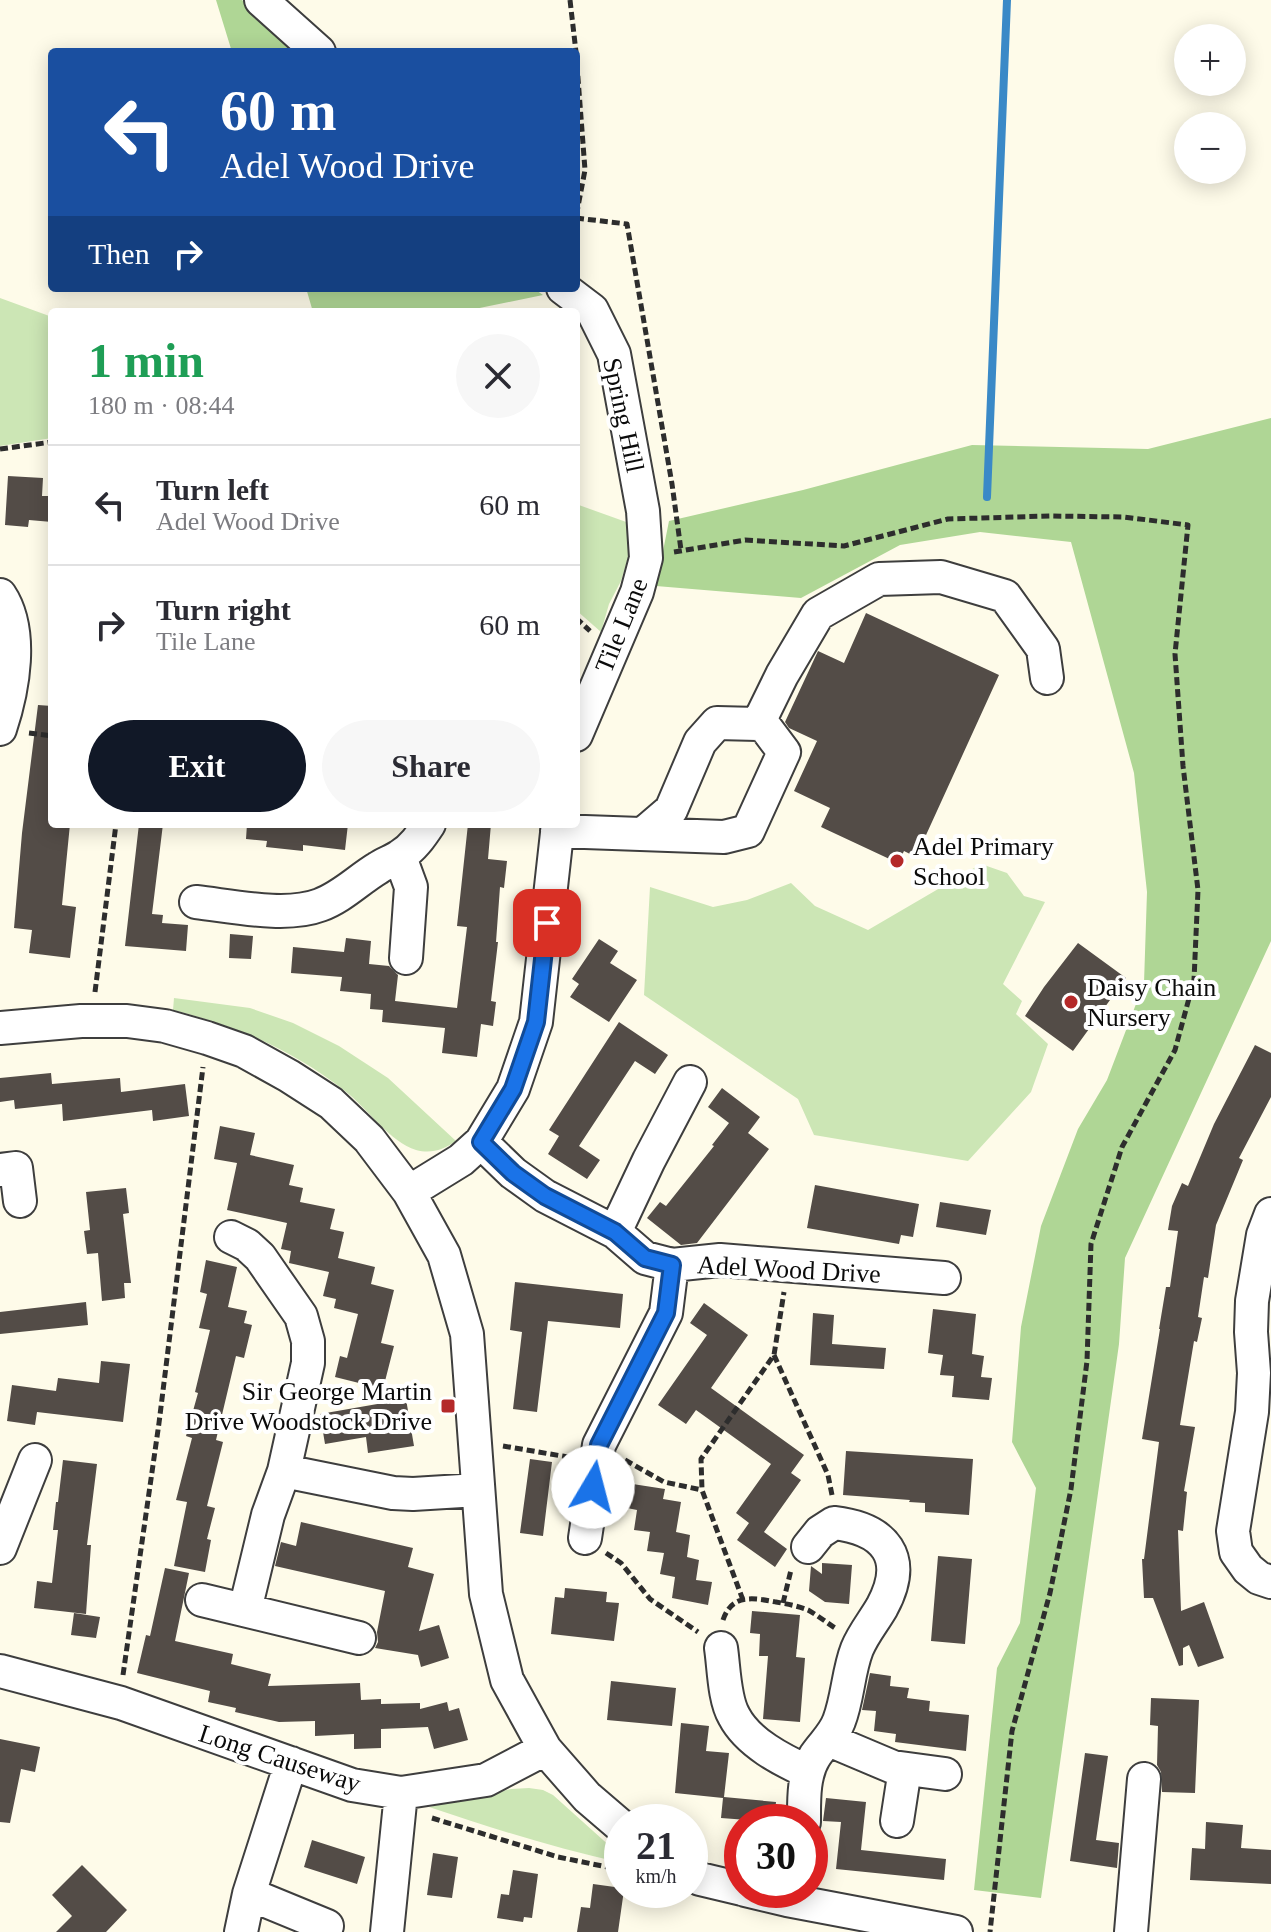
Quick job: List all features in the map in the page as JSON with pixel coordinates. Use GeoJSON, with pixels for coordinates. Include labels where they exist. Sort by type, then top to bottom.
{"type":"FeatureCollection","features":[{"type":"Feature","properties":{"kind":"street"},"geometry":{"type":"LineString","coordinates":[[261,0],[315,48]]}},
{"type":"Feature","properties":{"kind":"street","name":"Spring Hill"},"geometry":{"type":"LineString","coordinates":[[568,292],[592,310],[614,354],[643,511]]}},
{"type":"Feature","properties":{"kind":"street","name":"Tile Lane"},"geometry":{"type":"LineString","coordinates":[[580,726],[637,592],[646,558],[643,511]]}},
{"type":"Feature","properties":{"kind":"street"},"geometry":{"type":"LineString","coordinates":[[758,724],[818,614],[879,579],[941,577],[1005,596],[1043,649],[1047,678]]}},
{"type":"Feature","properties":{"kind":"street"},"geometry":{"type":"LineString","coordinates":[[0,595],[7,606],[13,635],[12,676],[0,729]]}},
{"type":"Feature","properties":{"kind":"street"},"geometry":{"type":"LineString","coordinates":[[570,828],[643,834],[724,837],[748,831],[784,752],[766,728],[758,724],[717,723],[700,742],[671,810],[643,834]]}},
{"type":"Feature","properties":{"kind":"street"},"geometry":{"type":"LineString","coordinates":[[196,902],[281,911],[301,911],[322,905],[379,867],[400,857],[426,828]]}},
{"type":"Feature","properties":{"kind":"street"},"geometry":{"type":"LineString","coordinates":[[409,1192],[461,1160],[481,1142],[513,1089],[536,1022],[558,828]]}},
{"type":"Feature","properties":{"kind":"street"},"geometry":{"type":"LineString","coordinates":[[400,857],[411,887],[406,958]]}},
{"type":"Feature","properties":{"kind":"street"},"geometry":{"type":"LineString","coordinates":[[0,1028],[43,1023],[127,1021],[207,1038],[244,1051],[289,1076],[331,1103],[369,1139],[409,1192],[444,1255],[467,1334],[486,1594],[507,1680],[545,1749],[604,1812]]}},
{"type":"Feature","properties":{"kind":"street"},"geometry":{"type":"LineString","coordinates":[[615,1232],[690,1082]]}},
{"type":"Feature","properties":{"kind":"street","name":"Adel Wood Drive"},"geometry":{"type":"LineString","coordinates":[[481,1142],[513,1173],[545,1196],[615,1232],[645,1258],[672,1265],[720,1260],[944,1278]]}},
{"type":"Feature","properties":{"kind":"street"},"geometry":{"type":"LineString","coordinates":[[0,1170],[16,1168],[20,1201]]}},
{"type":"Feature","properties":{"kind":"street"},"geometry":{"type":"LineString","coordinates":[[1271,1214],[1263,1235],[1252,1301],[1252,1412],[1233,1531],[1236,1552],[1248,1569],[1259,1578],[1271,1582]]}},
{"type":"Feature","properties":{"kind":"street"},"geometry":{"type":"LineString","coordinates":[[231,1237],[247,1245],[260,1257],[301,1316],[308,1341],[308,1363],[284,1471],[268,1515],[245,1610]]}},
{"type":"Feature","properties":{"kind":"street"},"geometry":{"type":"LineString","coordinates":[[585,1538],[598,1453],[666,1313],[672,1265]]}},
{"type":"Feature","properties":{"kind":"street"},"geometry":{"type":"LineString","coordinates":[[0,1548],[35,1460]]}},
{"type":"Feature","properties":{"kind":"street"},"geometry":{"type":"LineString","coordinates":[[284,1471],[393,1493],[478,1490]]}},
{"type":"Feature","properties":{"kind":"street"},"geometry":{"type":"LineString","coordinates":[[805,1804],[808,1772],[815,1756],[839,1722],[856,1650],[883,1604],[893,1563],[887,1546],[874,1535],[853,1525],[834,1523],[820,1532],[808,1547]]}},
{"type":"Feature","properties":{"kind":"street"},"geometry":{"type":"LineString","coordinates":[[202,1600],[359,1638]]}},
{"type":"Feature","properties":{"kind":"street"},"geometry":{"type":"LineString","coordinates":[[721,1648],[732,1714],[743,1730],[789,1763],[808,1772]]}},
{"type":"Feature","properties":{"kind":"street","name":"Long Causeway"},"geometry":{"type":"LineString","coordinates":[[0,1671],[122,1704],[352,1785],[401,1793],[486,1780],[545,1749]]}},
{"type":"Feature","properties":{"kind":"street"},"geometry":{"type":"LineString","coordinates":[[829,1740],[882,1763],[945,1774]]}},
{"type":"Feature","properties":{"kind":"street"},"geometry":{"type":"LineString","coordinates":[[241,1932],[249,1894],[291,1763]]}},
{"type":"Feature","properties":{"kind":"street"},"geometry":{"type":"LineString","coordinates":[[897,1821],[905,1769]]}},
{"type":"Feature","properties":{"kind":"street"},"geometry":{"type":"LineString","coordinates":[[1131,1932],[1144,1779]]}},
{"type":"Feature","properties":{"kind":"street"},"geometry":{"type":"LineString","coordinates":[[387,1932],[401,1793]]}},
{"type":"Feature","properties":{"kind":"street"},"geometry":{"type":"LineString","coordinates":[[249,1894],[327,1926]]}},
{"type":"Feature","properties":{"kind":"street"},"geometry":{"type":"LineString","coordinates":[[828,1904],[956,1932]]}},
{"type":"Feature","properties":{"kind":"path"},"geometry":{"type":"LineString","coordinates":[[570,0],[576,48]]}},
{"type":"Feature","properties":{"kind":"path"},"geometry":{"type":"LineString","coordinates":[[580,104],[585,170],[580,196]]}},
{"type":"Feature","properties":{"kind":"path"},"geometry":{"type":"LineString","coordinates":[[0,449],[48,443]]}},
{"type":"Feature","properties":{"kind":"path"},"geometry":{"type":"LineString","coordinates":[[646,558],[745,540],[844,546],[948,519],[1124,517],[1188,525],[1175,654],[1183,766],[1198,890],[1194,980],[1175,1050],[1122,1147],[1091,1244],[1087,1361],[1071,1489],[1050,1593],[1012,1731],[990,1932]]}},
{"type":"Feature","properties":{"kind":"path"},"geometry":{"type":"LineString","coordinates":[[91,1021],[115,828]]}},
{"type":"Feature","properties":{"kind":"path"},"geometry":{"type":"LineString","coordinates":[[122,1704],[121,1691],[159,1423],[207,1038]]}},
{"type":"Feature","properties":{"kind":"path"},"geometry":{"type":"LineString","coordinates":[[743,1600],[702,1490],[701,1459],[774,1355],[788,1265]]}},
{"type":"Feature","properties":{"kind":"path"},"geometry":{"type":"LineString","coordinates":[[774,1355],[828,1475],[837,1523]]}},
{"type":"Feature","properties":{"kind":"path"},"geometry":{"type":"LineString","coordinates":[[474,1442],[598,1453],[664,1482],[702,1490]]}},
{"type":"Feature","properties":{"kind":"path"},"geometry":{"type":"LineString","coordinates":[[585,1538],[621,1563],[650,1599],[721,1648]]}},
{"type":"Feature","properties":{"kind":"path"},"geometry":{"type":"LineString","coordinates":[[721,1648],[721,1625],[726,1611],[734,1602],[751,1597],[808,1610],[860,1643]]}},
{"type":"Feature","properties":{"kind":"path"},"geometry":{"type":"LineString","coordinates":[[401,1793],[423,1815],[558,1857],[604,1866]]}},
{"type":"Feature","properties":{"kind":"green space"},"geometry":{"type":"Polygon","coordinates":[[[216,0],[242,0],[292,48],[231,48],[216,0]]]}},
{"type":"Feature","properties":{"kind":"green space"},"geometry":{"type":"Polygon","coordinates":[[[307,292],[539,292],[543,295],[480,308],[312,308],[307,292]]]}},
{"type":"Feature","properties":{"kind":"green space"},"geometry":{"type":"Polygon","coordinates":[[[0,298],[48,316],[48,439],[0,446],[0,298]]]}},
{"type":"Feature","properties":{"kind":"green space"},"geometry":{"type":"Polygon","coordinates":[[[1271,418],[1271,941],[1125,1258],[1119,1344],[1041,1898],[974,1890],[997,1668],[1020,1623],[1036,1488],[1012,1442],[1021,1327],[1041,1226],[1078,1129],[1107,1080],[1144,983],[1147,892],[1134,773],[1071,542],[980,532],[900,545],[801,598],[656,586],[669,521],[803,490],[972,445],[1148,449],[1271,418]]]}},
{"type":"Feature","properties":{"kind":"green space"},"geometry":{"type":"Polygon","coordinates":[[[580,505],[629,523],[629,554],[601,632],[580,614],[580,505]]]}},
{"type":"Feature","properties":{"kind":"green space"},"geometry":{"type":"Polygon","coordinates":[[[981,864],[1007,873],[1024,896],[1045,902],[1003,984],[1022,1001],[1016,1014],[1048,1044],[1031,1092],[968,1161],[814,1135],[798,1099],[644,995],[650,887],[713,907],[747,900],[791,883],[815,906],[868,930],[981,864]]]}},
{"type":"Feature","properties":{"kind":"green space"},"geometry":{"type":"Polygon","coordinates":[[[174,998],[250,1008],[293,1023],[339,1046],[388,1078],[456,1141],[432,1151],[407,1146],[345,1091],[305,1063],[241,1032],[173,1010],[174,998]]]}},
{"type":"Feature","properties":{"kind":"green space"},"geometry":{"type":"Polygon","coordinates":[[[511,1789],[543,1790],[553,1795],[604,1841],[604,1859],[525,1838],[429,1807],[511,1789]]]}},
{"type":"Feature","properties":{"kind":"building"},"geometry":{"type":"Polygon","coordinates":[[[8,476],[43,478],[42,496],[48,496],[48,522],[29,520],[28,527],[5,525],[8,476]]]}},
{"type":"Feature","properties":{"kind":"building"},"geometry":{"type":"Polygon","coordinates":[[[866,613],[999,675],[916,857],[904,851],[898,863],[821,827],[830,808],[794,791],[817,741],[789,728],[785,722],[818,651],[844,663],[866,613]]]}},
{"type":"Feature","properties":{"kind":"building"},"geometry":{"type":"Polygon","coordinates":[[[38,705],[48,706],[48,828],[70,828],[62,905],[76,907],[70,958],[29,953],[32,930],[14,928],[38,705]]]}},
{"type":"Feature","properties":{"kind":"building"},"geometry":{"type":"Polygon","coordinates":[[[139,828],[163,828],[152,914],[163,915],[162,923],[188,925],[186,951],[125,946],[139,828]]]}},
{"type":"Feature","properties":{"kind":"building"},"geometry":{"type":"Polygon","coordinates":[[[247,828],[348,828],[345,850],[303,845],[303,851],[266,847],[267,841],[246,839],[247,828]]]}},
{"type":"Feature","properties":{"kind":"building"},"geometry":{"type":"Polygon","coordinates":[[[468,828],[491,828],[488,859],[507,861],[504,888],[500,887],[491,1001],[496,1002],[493,1026],[481,1024],[477,1057],[442,1053],[445,1028],[382,1022],[383,1010],[370,1009],[371,994],[340,991],[342,977],[291,973],[293,947],[344,952],[346,938],[371,941],[369,964],[389,966],[398,975],[395,1001],[457,1008],[467,927],[457,926],[468,828]]]}},
{"type":"Feature","properties":{"kind":"building"},"geometry":{"type":"Polygon","coordinates":[[[230,934],[253,936],[251,959],[229,958],[230,934]]]}},
{"type":"Feature","properties":{"kind":"building"},"geometry":{"type":"Polygon","coordinates":[[[599,939],[618,951],[610,963],[637,980],[609,1022],[570,997],[579,984],[572,979],[599,939]]]}},
{"type":"Feature","properties":{"kind":"building","name":"Daisy Chain Nursery"},"geometry":{"type":"Polygon","coordinates":[[[1078,943],[1126,978],[1073,1051],[1025,1016],[1078,943]]]}},
{"type":"Feature","properties":{"kind":"building"},"geometry":{"type":"Polygon","coordinates":[[[619,1022],[668,1055],[655,1074],[635,1061],[579,1146],[600,1160],[587,1179],[548,1154],[559,1136],[549,1130],[619,1022]]]}},
{"type":"Feature","properties":{"kind":"building"},"geometry":{"type":"Polygon","coordinates":[[[1255,1045],[1271,1053],[1271,1097],[1239,1158],[1243,1160],[1216,1225],[1208,1278],[1204,1277],[1198,1317],[1202,1318],[1197,1342],[1194,1341],[1180,1425],[1195,1427],[1184,1491],[1187,1492],[1183,1531],[1178,1530],[1181,1611],[1204,1602],[1224,1658],[1198,1667],[1189,1645],[1183,1648],[1183,1665],[1179,1666],[1153,1598],[1144,1598],[1142,1559],[1159,1442],[1142,1439],[1178,1231],[1168,1230],[1172,1206],[1182,1183],[1188,1186],[1214,1124],[1255,1045]]]}},
{"type":"Feature","properties":{"kind":"building"},"geometry":{"type":"Polygon","coordinates":[[[51,1073],[52,1084],[120,1078],[121,1092],[185,1084],[189,1116],[153,1121],[152,1110],[63,1121],[62,1104],[15,1109],[14,1100],[0,1102],[0,1078],[51,1073]]]}},
{"type":"Feature","properties":{"kind":"building"},"geometry":{"type":"Polygon","coordinates":[[[722,1088],[760,1117],[748,1133],[769,1149],[697,1243],[681,1245],[647,1218],[660,1202],[666,1206],[729,1123],[708,1107],[722,1088]]]}},
{"type":"Feature","properties":{"kind":"building"},"geometry":{"type":"Polygon","coordinates":[[[220,1126],[255,1133],[250,1155],[294,1165],[289,1185],[303,1188],[300,1202],[335,1209],[330,1229],[344,1232],[338,1258],[375,1267],[371,1284],[394,1290],[381,1343],[394,1346],[383,1389],[335,1377],[340,1356],[347,1358],[358,1314],[334,1308],[336,1299],[323,1296],[329,1272],[289,1263],[291,1251],[281,1249],[287,1223],[227,1210],[237,1163],[214,1159],[220,1126]]]}},
{"type":"Feature","properties":{"kind":"building"},"geometry":{"type":"Polygon","coordinates":[[[815,1185],[919,1204],[913,1237],[901,1235],[899,1244],[807,1228],[815,1185]]]}},
{"type":"Feature","properties":{"kind":"building"},"geometry":{"type":"Polygon","coordinates":[[[126,1188],[129,1213],[123,1214],[131,1283],[124,1283],[125,1298],[102,1301],[98,1253],[87,1254],[84,1231],[90,1230],[86,1192],[126,1188]]]}},
{"type":"Feature","properties":{"kind":"building"},"geometry":{"type":"Polygon","coordinates":[[[940,1202],[991,1210],[986,1235],[936,1227],[940,1202]]]}},
{"type":"Feature","properties":{"kind":"building"},"geometry":{"type":"Polygon","coordinates":[[[206,1260],[237,1267],[228,1307],[247,1311],[244,1323],[252,1325],[244,1358],[236,1356],[216,1440],[223,1442],[207,1506],[215,1508],[207,1539],[211,1540],[205,1572],[174,1566],[187,1502],[176,1500],[192,1438],[186,1436],[210,1330],[199,1328],[207,1294],[200,1292],[206,1260]]]}},
{"type":"Feature","properties":{"kind":"building"},"geometry":{"type":"Polygon","coordinates":[[[515,1282],[623,1294],[620,1328],[548,1321],[537,1412],[513,1409],[522,1332],[510,1330],[515,1282]]]}},
{"type":"Feature","properties":{"kind":"building"},"geometry":{"type":"Polygon","coordinates":[[[86,1302],[88,1325],[0,1334],[0,1312],[86,1302]]]}},
{"type":"Feature","properties":{"kind":"building"},"geometry":{"type":"Polygon","coordinates":[[[704,1303],[748,1335],[711,1388],[804,1455],[791,1473],[801,1480],[764,1532],[787,1549],[775,1567],[737,1540],[749,1523],[736,1513],[771,1464],[696,1410],[686,1424],[658,1405],[707,1335],[690,1323],[704,1303]]]}},
{"type":"Feature","properties":{"kind":"building"},"geometry":{"type":"Polygon","coordinates":[[[933,1309],[976,1314],[972,1354],[984,1356],[981,1377],[992,1378],[989,1400],[952,1397],[954,1376],[940,1375],[943,1355],[928,1353],[933,1309]]]}},
{"type":"Feature","properties":{"kind":"building"},"geometry":{"type":"Polygon","coordinates":[[[813,1313],[834,1315],[832,1344],[886,1348],[884,1369],[810,1365],[813,1313]]]}},
{"type":"Feature","properties":{"kind":"building"},"geometry":{"type":"Polygon","coordinates":[[[101,1361],[130,1364],[123,1422],[37,1412],[35,1425],[7,1421],[12,1385],[56,1391],[58,1378],[99,1383],[101,1361]]]}},
{"type":"Feature","properties":{"kind":"building"},"geometry":{"type":"Polygon","coordinates":[[[406,1399],[414,1446],[368,1453],[366,1437],[325,1444],[320,1414],[406,1399]]]}},
{"type":"Feature","properties":{"kind":"building"},"geometry":{"type":"Polygon","coordinates":[[[846,1451],[973,1459],[969,1515],[925,1512],[925,1503],[910,1500],[843,1495],[846,1451]]]}},
{"type":"Feature","properties":{"kind":"building"},"geometry":{"type":"Polygon","coordinates":[[[530,1459],[552,1462],[543,1536],[520,1533],[530,1459]]]}},
{"type":"Feature","properties":{"kind":"building"},"geometry":{"type":"Polygon","coordinates":[[[63,1460],[97,1464],[87,1545],[91,1545],[86,1614],[34,1608],[37,1581],[52,1583],[58,1530],[53,1530],[63,1460]]]}},
{"type":"Feature","properties":{"kind":"building"},"geometry":{"type":"Polygon","coordinates":[[[626,1483],[665,1489],[663,1499],[681,1502],[676,1532],[690,1535],[687,1557],[699,1560],[696,1580],[712,1582],[708,1605],[672,1598],[675,1577],[660,1574],[664,1553],[647,1551],[650,1532],[634,1530],[637,1510],[622,1507],[626,1483]]]}},
{"type":"Feature","properties":{"kind":"building"},"geometry":{"type":"Polygon","coordinates":[[[301,1522],[413,1548],[408,1567],[434,1574],[419,1631],[439,1625],[449,1658],[421,1667],[418,1655],[375,1648],[385,1591],[275,1566],[281,1542],[296,1546],[301,1522]]]}},
{"type":"Feature","properties":{"kind":"building"},"geometry":{"type":"Polygon","coordinates":[[[938,1556],[972,1559],[965,1644],[931,1641],[938,1556]]]}},
{"type":"Feature","properties":{"kind":"building"},"geometry":{"type":"Polygon","coordinates":[[[822,1563],[852,1565],[849,1604],[825,1602],[809,1591],[811,1566],[822,1574],[822,1563]]]}},
{"type":"Feature","properties":{"kind":"building"},"geometry":{"type":"Polygon","coordinates":[[[165,1568],[189,1573],[175,1641],[233,1654],[231,1664],[271,1674],[268,1686],[360,1683],[361,1700],[381,1699],[381,1704],[420,1703],[420,1709],[447,1702],[449,1711],[459,1708],[468,1740],[434,1749],[428,1727],[381,1729],[381,1748],[354,1749],[354,1734],[315,1736],[315,1721],[279,1722],[235,1712],[236,1708],[208,1702],[210,1691],[137,1673],[146,1635],[150,1636],[165,1568]]]}},
{"type":"Feature","properties":{"kind":"building"},"geometry":{"type":"Polygon","coordinates":[[[565,1588],[607,1592],[606,1602],[619,1603],[614,1641],[551,1634],[555,1597],[564,1598],[565,1588]]]}},
{"type":"Feature","properties":{"kind":"building"},"geometry":{"type":"Polygon","coordinates":[[[752,1611],[800,1615],[796,1657],[805,1658],[800,1722],[763,1719],[768,1656],[759,1656],[760,1634],[750,1633],[752,1611]]]}},
{"type":"Feature","properties":{"kind":"building"},"geometry":{"type":"Polygon","coordinates":[[[74,1613],[100,1617],[96,1638],[71,1635],[74,1613]]]}},
{"type":"Feature","properties":{"kind":"building"},"geometry":{"type":"Polygon","coordinates":[[[870,1673],[891,1676],[890,1686],[909,1688],[907,1698],[930,1701],[929,1711],[969,1715],[966,1751],[895,1742],[896,1734],[874,1731],[876,1711],[862,1710],[870,1673]]]}},
{"type":"Feature","properties":{"kind":"building"},"geometry":{"type":"Polygon","coordinates":[[[611,1681],[676,1688],[672,1726],[607,1720],[611,1681]]]}},
{"type":"Feature","properties":{"kind":"building"},"geometry":{"type":"Polygon","coordinates":[[[1151,1698],[1199,1700],[1195,1793],[1162,1792],[1161,1772],[1157,1765],[1158,1726],[1150,1725],[1151,1698]]]}},
{"type":"Feature","properties":{"kind":"building"},"geometry":{"type":"Polygon","coordinates":[[[681,1723],[709,1726],[706,1751],[729,1753],[724,1797],[776,1802],[724,1804],[724,1818],[721,1818],[723,1798],[675,1793],[681,1723]]]}},
{"type":"Feature","properties":{"kind":"building"},"geometry":{"type":"Polygon","coordinates":[[[0,1739],[40,1747],[35,1772],[21,1769],[10,1823],[0,1822],[0,1739]]]}},
{"type":"Feature","properties":{"kind":"building"},"geometry":{"type":"Polygon","coordinates":[[[1085,1753],[1108,1756],[1096,1840],[1119,1843],[1117,1868],[1070,1861],[1085,1753]]]}},
{"type":"Feature","properties":{"kind":"building"},"geometry":{"type":"Polygon","coordinates":[[[826,1798],[866,1802],[861,1850],[946,1859],[944,1880],[836,1869],[841,1822],[828,1821],[828,1804],[825,1804],[826,1798]]]}},
{"type":"Feature","properties":{"kind":"building"},"geometry":{"type":"Polygon","coordinates":[[[1206,1822],[1243,1825],[1241,1848],[1271,1850],[1271,1884],[1190,1880],[1192,1848],[1205,1849],[1206,1822]]]}},
{"type":"Feature","properties":{"kind":"building"},"geometry":{"type":"Polygon","coordinates":[[[312,1840],[365,1857],[357,1884],[304,1867],[312,1840]]]}},
{"type":"Feature","properties":{"kind":"building"},"geometry":{"type":"Polygon","coordinates":[[[433,1853],[458,1857],[452,1898],[427,1895],[433,1853]]]}},
{"type":"Feature","properties":{"kind":"building"},"geometry":{"type":"Polygon","coordinates":[[[82,1865],[127,1910],[106,1932],[56,1932],[72,1916],[52,1895],[82,1865]]]}},
{"type":"Feature","properties":{"kind":"building"},"geometry":{"type":"Polygon","coordinates":[[[513,1870],[538,1874],[532,1918],[524,1917],[523,1922],[497,1918],[501,1894],[509,1895],[513,1870]]]}},
{"type":"Feature","properties":{"kind":"building"},"geometry":{"type":"Polygon","coordinates":[[[593,1884],[604,1886],[604,1908],[621,1908],[618,1932],[577,1932],[581,1907],[590,1908],[593,1884]]]}},
{"type":"Feature","properties":{"kind":"waterway"},"geometry":{"type":"LineString","coordinates":[[987,497],[1007,0]]}},
{"type":"Feature","properties":{"kind":"place","name":"Adel Primary School"},"geometry":{"type":"Point","coordinates":[897,861]}},
{"type":"Feature","properties":{"kind":"place","name":"Daisy Chain Nursery"},"geometry":{"type":"Point","coordinates":[1071,1002]}},
{"type":"Feature","properties":{"kind":"place","name":"Sir George Martin Drive Woodstock Drive"},"geometry":{"type":"Point","coordinates":[448,1406]}},
{"type":"Feature","properties":{"kind":"route"},"geometry":{"type":"LineString","coordinates":[[547,923],[536,1022],[513,1089],[481,1142],[513,1173],[545,1196],[615,1232],[645,1258],[672,1265],[666,1313],[599,1445],[593,1487]]}}]}
